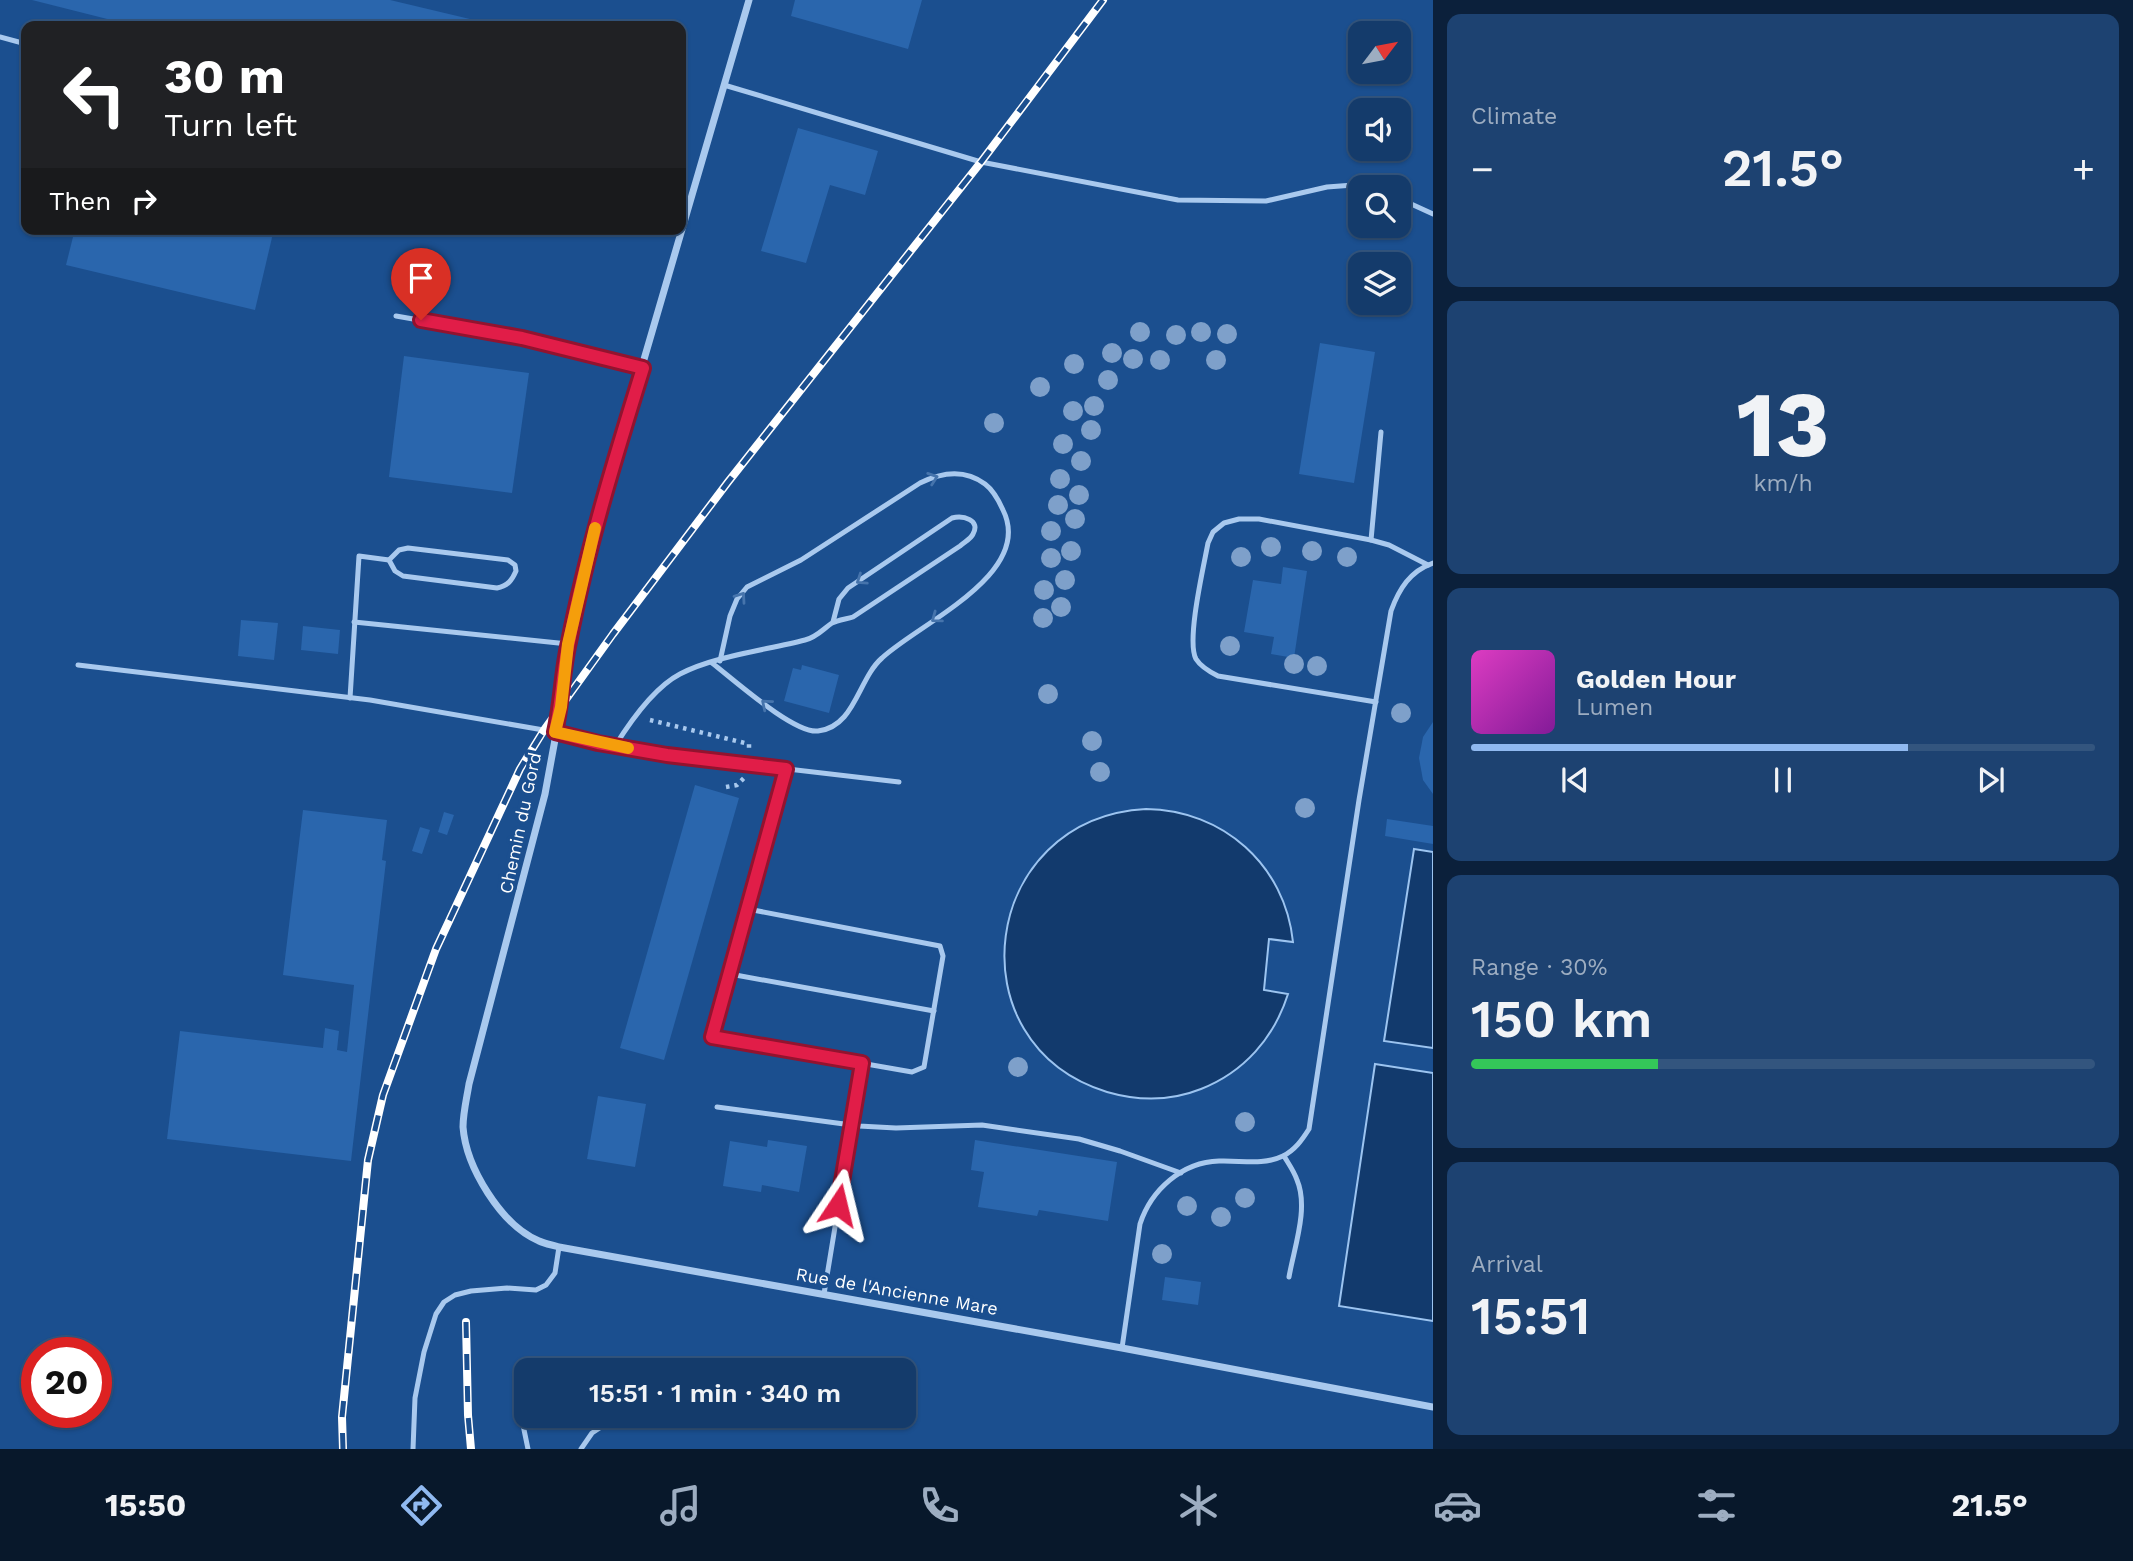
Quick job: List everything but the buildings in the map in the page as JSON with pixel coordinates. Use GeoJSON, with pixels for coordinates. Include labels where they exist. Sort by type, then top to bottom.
{"type":"FeatureCollection","features":[{"type":"Feature","properties":{"kind":"street","name":"Chemin du Gord"},"geometry":{"type":"LineString","coordinates":[[686,204],[749,0]]}},
{"type":"Feature","properties":{"kind":"street","name":"Chemin du Gord"},"geometry":{"type":"LineString","coordinates":[[469,1084],[545,794],[561,707],[568,644],[595,527],[643,368],[678,235]]}},
{"type":"Feature","properties":{"kind":"street","name":"Rue de l'Ancienne Mare"},"geometry":{"type":"LineString","coordinates":[[469,1084],[463,1126],[470,1157],[484,1190],[511,1221],[537,1240],[559,1247],[1433,1406]]}},
{"type":"Feature","properties":{"kind":"lane"},"geometry":{"type":"LineString","coordinates":[[0,37],[21,43]]}},
{"type":"Feature","properties":{"kind":"lane"},"geometry":{"type":"LineString","coordinates":[[724,85],[981,162],[1178,200],[1266,201],[1327,187],[1348,185]]}},
{"type":"Feature","properties":{"kind":"lane"},"geometry":{"type":"LineString","coordinates":[[1411,204],[1433,214]]}},
{"type":"Feature","properties":{"kind":"lane"},"geometry":{"type":"LineString","coordinates":[[396,316],[522,338],[643,368]]}},
{"type":"Feature","properties":{"kind":"lane"},"geometry":{"type":"LineString","coordinates":[[1371,540],[1381,432]]}},
{"type":"Feature","properties":{"kind":"lane"},"geometry":{"type":"LineString","coordinates":[[712,663],[799,727],[816,731],[830,727],[843,718],[855,702],[866,675],[881,658],[974,590],[992,573],[1009,536],[1007,518],[998,500],[988,485],[973,477],[952,473],[934,476],[920,483],[801,560],[747,587],[737,599],[730,616],[720,661]]}},
{"type":"Feature","properties":{"kind":"lane"},"geometry":{"type":"LineString","coordinates":[[615,746],[627,727],[668,681],[712,663],[809,639],[833,622],[853,617],[972,537],[974,524],[968,517],[960,515],[952,518],[848,588],[839,599],[833,622]]}},
{"type":"Feature","properties":{"kind":"lane"},"geometry":{"type":"LineString","coordinates":[[1376,702],[1218,676],[1205,669],[1197,661],[1193,650],[1208,542],[1213,532],[1224,523],[1239,519],[1259,519],[1371,540],[1389,545],[1430,564]]}},
{"type":"Feature","properties":{"kind":"lane"},"geometry":{"type":"LineString","coordinates":[[408,548],[508,560],[515,565],[516,570],[512,580],[497,588],[403,576],[395,571],[389,560],[399,550],[408,548]]}},
{"type":"Feature","properties":{"kind":"lane"},"geometry":{"type":"LineString","coordinates":[[350,698],[359,556],[389,560]]}},
{"type":"Feature","properties":{"kind":"lane"},"geometry":{"type":"LineString","coordinates":[[1122,1348],[1140,1224],[1146,1207],[1160,1188],[1197,1165],[1217,1161],[1262,1162],[1284,1156],[1297,1146],[1309,1129],[1391,611],[1398,592],[1410,576],[1430,564]]}},
{"type":"Feature","properties":{"kind":"lane"},"geometry":{"type":"LineString","coordinates":[[354,622],[568,644]]}},
{"type":"Feature","properties":{"kind":"lane"},"geometry":{"type":"LineString","coordinates":[[78,665],[350,698],[555,732],[667,755],[899,782]]}},
{"type":"Feature","properties":{"kind":"lane"},"geometry":{"type":"LineString","coordinates":[[748,909],[940,946],[943,957],[925,1067],[912,1072],[712,1037],[786,769]]}},
{"type":"Feature","properties":{"kind":"lane"},"geometry":{"type":"LineString","coordinates":[[730,974],[934,1011]]}},
{"type":"Feature","properties":{"kind":"lane"},"geometry":{"type":"LineString","coordinates":[[824,1294],[862,1063]]}},
{"type":"Feature","properties":{"kind":"lane"},"geometry":{"type":"LineString","coordinates":[[717,1107],[852,1125],[896,1128],[982,1125],[1079,1139],[1120,1150],[1181,1173]]}},
{"type":"Feature","properties":{"kind":"lane"},"geometry":{"type":"LineString","coordinates":[[1284,1156],[1297,1180],[1301,1195],[1301,1212],[1289,1277]]}},
{"type":"Feature","properties":{"kind":"lane"},"geometry":{"type":"LineString","coordinates":[[413,1449],[415,1398],[424,1352],[436,1314],[444,1302],[455,1295],[471,1291],[536,1290],[546,1285],[555,1273],[559,1247]]}},
{"type":"Feature","properties":{"kind":"lane"},"geometry":{"type":"LineString","coordinates":[[524,1428],[528,1449]]}},
{"type":"Feature","properties":{"kind":"lane"},"geometry":{"type":"LineString","coordinates":[[580,1449],[592,1433],[600,1428]]}},
{"type":"Feature","properties":{"kind":"water"},"geometry":{"type":"Polygon","coordinates":[[[1146,809],[1174,812],[1200,819],[1224,831],[1245,847],[1263,866],[1277,889],[1288,914],[1293,942],[1269,939],[1264,990],[1288,994],[1275,1025],[1255,1052],[1217,1082],[1190,1093],[1154,1098],[1107,1092],[1057,1066],[1024,1029],[1007,984],[1006,936],[1020,890],[1048,850],[1090,822],[1146,809]]]}},
{"type":"Feature","properties":{"kind":"water"},"geometry":{"type":"Polygon","coordinates":[[[1414,849],[1433,852],[1433,1048],[1384,1041],[1414,849]]]}},
{"type":"Feature","properties":{"kind":"water"},"geometry":{"type":"Polygon","coordinates":[[[1375,1064],[1433,1073],[1433,1321],[1339,1306],[1375,1064]]]}},
{"type":"Feature","properties":{"kind":"railway"},"geometry":{"type":"LineString","coordinates":[[343,1449],[342,1417],[368,1160],[383,1095],[436,949],[520,769],[544,730],[613,634],[728,482],[981,162],[1103,0]]}},
{"type":"Feature","properties":{"kind":"railway"},"geometry":{"type":"LineString","coordinates":[[466,1322],[471,1449]]}},
{"type":"Feature","properties":{"kind":"slow traffic"},"geometry":{"type":"LineString","coordinates":[[595,528],[568,644],[561,707],[555,732],[628,748]]}},
{"type":"Feature","properties":{"kind":"route"},"geometry":{"type":"LineString","coordinates":[[421,320],[522,338],[643,368],[595,527],[568,644],[561,707],[555,732],[598,743],[667,755],[786,769],[712,1037],[862,1063],[838,1205]]}}]}
